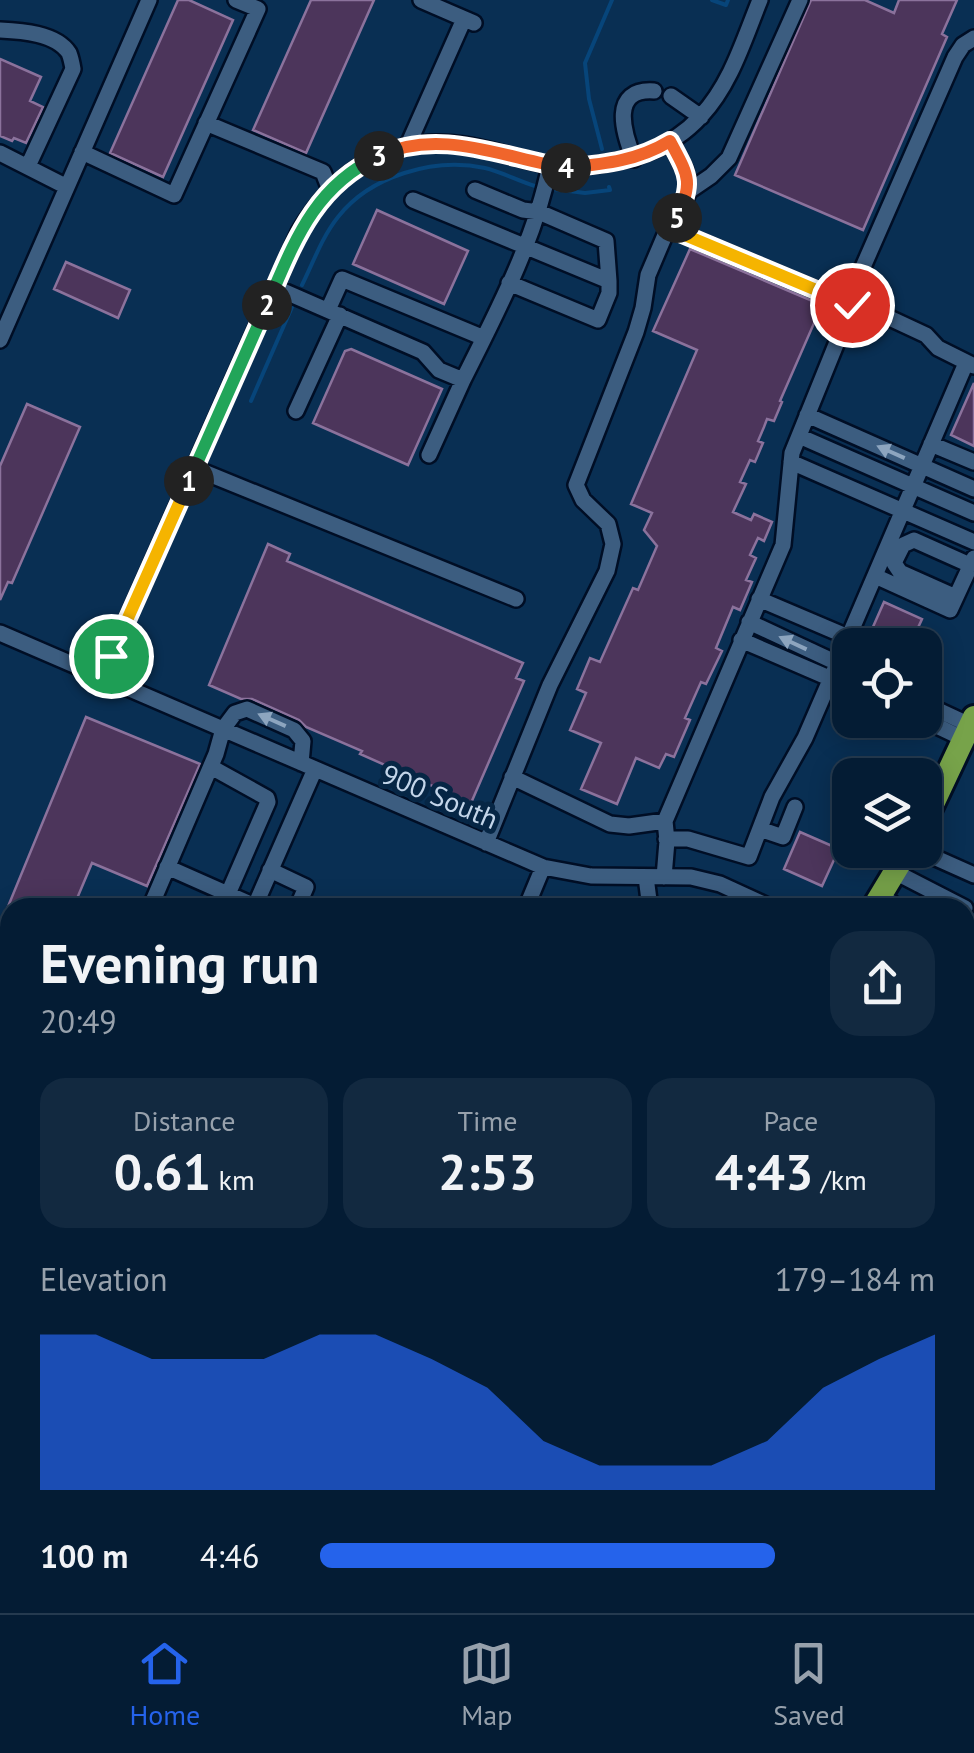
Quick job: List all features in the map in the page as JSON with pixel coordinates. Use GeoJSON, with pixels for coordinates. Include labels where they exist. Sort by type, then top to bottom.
{"type":"FeatureCollection","features":[{"type":"Feature","properties":{"kind":"highway"},"geometry":{"type":"LineString","coordinates":[[942,788],[968,738]]}},
{"type":"Feature","properties":{"kind":"highway"},"geometry":{"type":"LineString","coordinates":[[886,898],[897,868]]}},
{"type":"Feature","properties":{"kind":"street"},"geometry":{"type":"LineString","coordinates":[[0,340],[149,0]]}},
{"type":"Feature","properties":{"kind":"street"},"geometry":{"type":"LineString","coordinates":[[82,152],[174,194],[258,10],[236,0]]}},
{"type":"Feature","properties":{"kind":"street"},"geometry":{"type":"LineString","coordinates":[[408,145],[469,21],[422,0]]}},
{"type":"Feature","properties":{"kind":"street"},"geometry":{"type":"LineString","coordinates":[[102,676],[299,232],[320,200],[367,162],[408,145],[448,143],[565,168],[634,159],[670,141],[700,117],[725,84],[760,0]]}},
{"type":"Feature","properties":{"kind":"street"},"geometry":{"type":"LineString","coordinates":[[486,842],[550,685],[606,571],[613,544],[608,524],[584,500],[576,485],[636,332],[648,275],[689,191],[712,176],[729,158],[800,0]]}},
{"type":"Feature","properties":{"kind":"street"},"geometry":{"type":"LineString","coordinates":[[0,30],[25,32],[57,42],[69,53],[74,69],[28,166]]}},
{"type":"Feature","properties":{"kind":"street"},"geometry":{"type":"LineString","coordinates":[[664,877],[665,820],[782,544],[791,462],[799,436],[852,305],[863,267],[955,57],[970,45]]}},
{"type":"Feature","properties":{"kind":"street"},"geometry":{"type":"LineString","coordinates":[[634,159],[624,131],[624,104],[639,90],[654,91]]}},
{"type":"Feature","properties":{"kind":"street"},"geometry":{"type":"LineString","coordinates":[[671,96],[700,117]]}},
{"type":"Feature","properties":{"kind":"street"},"geometry":{"type":"LineString","coordinates":[[206,122],[323,172],[330,190]]}},
{"type":"Feature","properties":{"kind":"street"},"geometry":{"type":"LineString","coordinates":[[670,141],[685,170],[689,191]]}},
{"type":"Feature","properties":{"kind":"street"},"geometry":{"type":"LineString","coordinates":[[0,153],[67,187]]}},
{"type":"Feature","properties":{"kind":"street"},"geometry":{"type":"LineString","coordinates":[[428,455],[525,246],[539,212],[550,165]]}},
{"type":"Feature","properties":{"kind":"street"},"geometry":{"type":"LineString","coordinates":[[474,190],[606,240],[610,293],[598,320],[508,283]]}},
{"type":"Feature","properties":{"kind":"street"},"geometry":{"type":"LineString","coordinates":[[413,200],[609,281]]}},
{"type":"Feature","properties":{"kind":"street"},"geometry":{"type":"LineString","coordinates":[[668,228],[926,334],[938,348],[970,364],[852,628]]}},
{"type":"Feature","properties":{"kind":"street"},"geometry":{"type":"LineString","coordinates":[[296,411],[334,312],[342,279],[484,338]]}},
{"type":"Feature","properties":{"kind":"street"},"geometry":{"type":"LineString","coordinates":[[274,287],[423,352],[438,370],[463,380]]}},
{"type":"Feature","properties":{"kind":"street"},"geometry":{"type":"LineString","coordinates":[[807,415],[974,489]]}},
{"type":"Feature","properties":{"kind":"street"},"geometry":{"type":"LineString","coordinates":[[799,436],[974,513]]}},
{"type":"Feature","properties":{"kind":"street"},"geometry":{"type":"LineString","coordinates":[[932,444],[974,462]]}},
{"type":"Feature","properties":{"kind":"street"},"geometry":{"type":"LineString","coordinates":[[791,462],[974,542]]}},
{"type":"Feature","properties":{"kind":"street"},"geometry":{"type":"LineString","coordinates":[[194,468],[516,599]]}},
{"type":"Feature","properties":{"kind":"street"},"geometry":{"type":"LineString","coordinates":[[875,576],[950,610],[956,598],[972,561],[914,540],[902,544],[894,563],[900,572],[956,598]]}},
{"type":"Feature","properties":{"kind":"street"},"geometry":{"type":"LineString","coordinates":[[759,599],[832,631]]}},
{"type":"Feature","properties":{"kind":"street"},"geometry":{"type":"LineString","coordinates":[[749,622],[832,666]]}},
{"type":"Feature","properties":{"kind":"street","name":"900 South"},"geometry":{"type":"LineString","coordinates":[[0,633],[543,867],[591,876],[691,877],[720,884],[750,898]]}},
{"type":"Feature","properties":{"kind":"street"},"geometry":{"type":"LineString","coordinates":[[741,640],[832,668]]}},
{"type":"Feature","properties":{"kind":"street"},"geometry":{"type":"LineString","coordinates":[[666,839],[688,840],[749,857],[772,797],[832,684]]}},
{"type":"Feature","properties":{"kind":"street"},"geometry":{"type":"LineString","coordinates":[[154,898],[223,729],[235,713],[248,710],[294,730],[302,740],[308,766],[259,898]]}},
{"type":"Feature","properties":{"kind":"street"},"geometry":{"type":"LineString","coordinates":[[942,717],[968,738]]}},
{"type":"Feature","properties":{"kind":"street"},"geometry":{"type":"LineString","coordinates":[[942,727],[968,738]]}},
{"type":"Feature","properties":{"kind":"street"},"geometry":{"type":"LineString","coordinates":[[210,767],[266,796],[268,802],[228,894]]}},
{"type":"Feature","properties":{"kind":"street"},"geometry":{"type":"LineString","coordinates":[[512,778],[610,824],[629,826],[665,820]]}},
{"type":"Feature","properties":{"kind":"street"},"geometry":{"type":"LineString","coordinates":[[760,829],[782,838],[795,807]]}},
{"type":"Feature","properties":{"kind":"street"},"geometry":{"type":"LineString","coordinates":[[250,844],[306,887],[302,898]]}},
{"type":"Feature","properties":{"kind":"street"},"geometry":{"type":"LineString","coordinates":[[942,861],[974,875]]}},
{"type":"Feature","properties":{"kind":"street"},"geometry":{"type":"LineString","coordinates":[[167,867],[236,898]]}},
{"type":"Feature","properties":{"kind":"street"},"geometry":{"type":"LineString","coordinates":[[530,898],[543,867]]}},
{"type":"Feature","properties":{"kind":"street"},"geometry":{"type":"LineString","coordinates":[[894,872],[929,898]]}},
{"type":"Feature","properties":{"kind":"street"},"geometry":{"type":"LineString","coordinates":[[646,877],[649,898]]}},
{"type":"Feature","properties":{"kind":"shaded area"},"geometry":{"type":"Polygon","coordinates":[[[0,0],[974,0],[974,898],[0,898],[0,0]]]}},
{"type":"Feature","properties":{"kind":"building"},"geometry":{"type":"Polygon","coordinates":[[[178,0],[189,0],[233,20],[163,177],[110,153],[178,0]]]}},
{"type":"Feature","properties":{"kind":"building"},"geometry":{"type":"Polygon","coordinates":[[[311,0],[374,0],[306,153],[253,130],[311,0]]]}},
{"type":"Feature","properties":{"kind":"building"},"geometry":{"type":"Polygon","coordinates":[[[811,0],[865,0],[894,13],[899,0],[957,0],[942,34],[947,37],[863,230],[735,175],[811,0]]]}},
{"type":"Feature","properties":{"kind":"building"},"geometry":{"type":"Polygon","coordinates":[[[0,59],[41,77],[30,101],[43,107],[26,143],[0,136],[0,59]]]}},
{"type":"Feature","properties":{"kind":"building"},"geometry":{"type":"Polygon","coordinates":[[[377,210],[468,251],[444,304],[353,264],[377,210]]]}},
{"type":"Feature","properties":{"kind":"building"},"geometry":{"type":"Polygon","coordinates":[[[690,249],[822,305],[774,421],[767,419],[755,462],[750,460],[740,482],[746,484],[733,512],[751,520],[754,514],[772,522],[764,541],[758,538],[750,555],[756,558],[746,580],[752,582],[740,610],[733,607],[716,648],[722,651],[706,684],[701,682],[674,757],[666,754],[659,768],[636,758],[617,804],[581,789],[601,743],[570,730],[586,693],[577,689],[590,658],[600,662],[633,588],[638,590],[657,546],[644,530],[652,513],[631,504],[697,350],[653,331],[690,249]]]}},
{"type":"Feature","properties":{"kind":"building"},"geometry":{"type":"Polygon","coordinates":[[[66,262],[130,290],[118,318],[54,289],[66,262]]]}},
{"type":"Feature","properties":{"kind":"building"},"geometry":{"type":"Polygon","coordinates":[[[351,349],[442,389],[408,465],[313,423],[345,351],[351,349]]]}},
{"type":"Feature","properties":{"kind":"building"},"geometry":{"type":"Polygon","coordinates":[[[974,383],[974,446],[951,435],[974,383]]]}},
{"type":"Feature","properties":{"kind":"building"},"geometry":{"type":"Polygon","coordinates":[[[27,404],[80,427],[12,583],[8,582],[0,600],[0,466],[27,404]]]}},
{"type":"Feature","properties":{"kind":"building"},"geometry":{"type":"Polygon","coordinates":[[[268,544],[290,554],[287,561],[523,663],[516,678],[524,681],[471,803],[360,754],[362,751],[306,727],[299,720],[209,685],[268,544]]]}},
{"type":"Feature","properties":{"kind":"building"},"geometry":{"type":"Polygon","coordinates":[[[884,602],[922,619],[918,628],[873,628],[884,602]]]}},
{"type":"Feature","properties":{"kind":"building"},"geometry":{"type":"Polygon","coordinates":[[[86,717],[200,764],[147,886],[92,863],[77,898],[12,898],[86,717]]]}},
{"type":"Feature","properties":{"kind":"building"},"geometry":{"type":"Polygon","coordinates":[[[800,832],[832,846],[832,864],[822,886],[784,869],[800,832]]]}},
{"type":"Feature","properties":{"kind":"waterway"},"geometry":{"type":"LineString","coordinates":[[602,149],[589,99],[585,63],[612,0]]}},
{"type":"Feature","properties":{"kind":"waterway"},"geometry":{"type":"LineString","coordinates":[[712,0],[726,5],[728,0]]}},
{"type":"Feature","properties":{"kind":"waterway"},"geometry":{"type":"LineString","coordinates":[[302,285],[338,217],[367,190],[385,181],[425,168],[465,165],[535,186]]}},
{"type":"Feature","properties":{"kind":"waterway"},"geometry":{"type":"LineString","coordinates":[[553,189],[585,193],[610,190],[609,187]]}},
{"type":"Feature","properties":{"kind":"waterway"},"geometry":{"type":"LineString","coordinates":[[251,401],[292,307]]}},
{"type":"Feature","properties":{"kind":"route"},"geometry":{"type":"LineString","coordinates":[[111,656],[299,232],[336,184],[391,150],[448,143],[565,168],[623,162],[670,141],[685,170],[689,191],[668,228],[852,305]]}}]}
